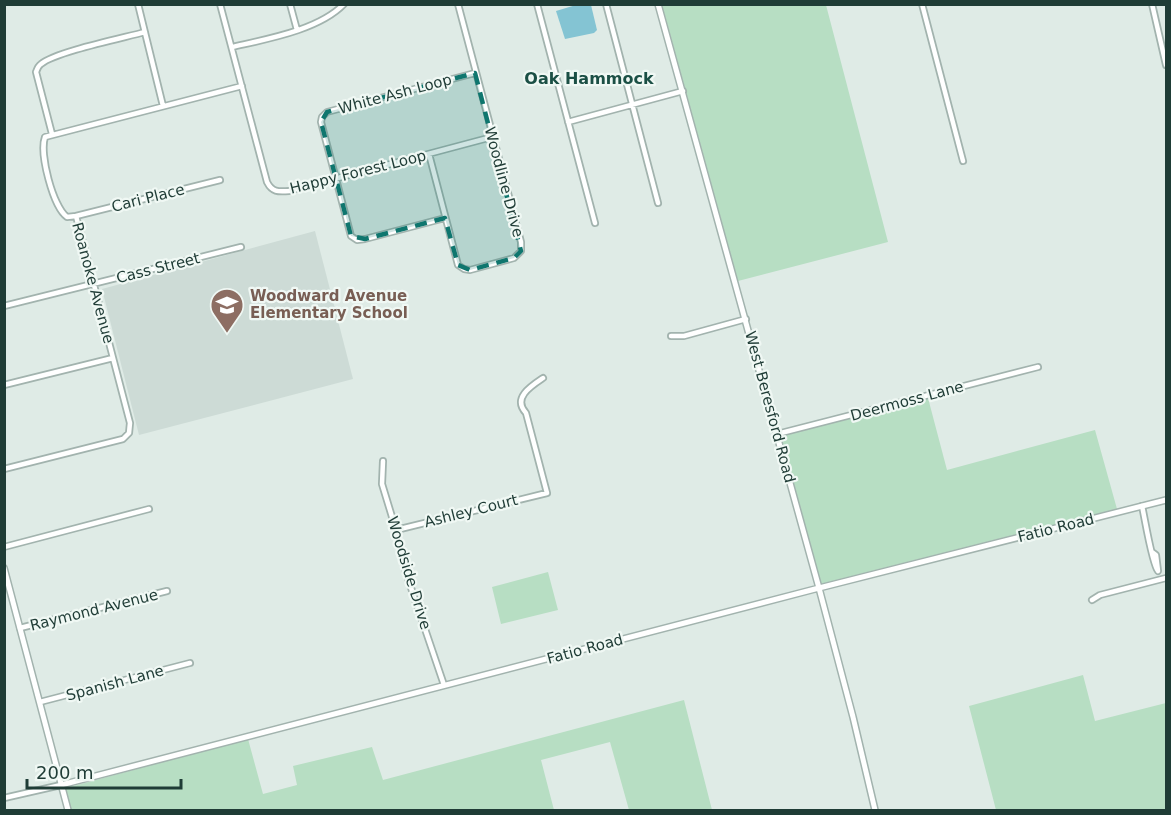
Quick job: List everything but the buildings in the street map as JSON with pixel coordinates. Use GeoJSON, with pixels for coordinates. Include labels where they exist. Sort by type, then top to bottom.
{"type":"FeatureCollection","features":[{"type":"Feature","properties":{"kind":"street"},"geometry":{"type":"LineString","coordinates":[[138,4],[164,106]]}},
{"type":"Feature","properties":{"kind":"street","name":"Happy Forest Loop"},"geometry":{"type":"LineString","coordinates":[[220,4],[271,190],[289,191],[492,137]]}},
{"type":"Feature","properties":{"kind":"street"},"geometry":{"type":"LineString","coordinates":[[290,4],[297,30]]}},
{"type":"Feature","properties":{"kind":"street"},"geometry":{"type":"LineString","coordinates":[[232,47],[297,30],[337,12],[344,4]]}},
{"type":"Feature","properties":{"kind":"street"},"geometry":{"type":"LineString","coordinates":[[458,5],[465,4]]}},
{"type":"Feature","properties":{"kind":"street"},"geometry":{"type":"LineString","coordinates":[[537,4],[595,223]]}},
{"type":"Feature","properties":{"kind":"street"},"geometry":{"type":"LineString","coordinates":[[606,4],[658,203]]}},
{"type":"Feature","properties":{"kind":"street","name":"West Beresford Road"},"geometry":{"type":"LineString","coordinates":[[658,4],[819,588],[875,810]]}},
{"type":"Feature","properties":{"kind":"street"},"geometry":{"type":"LineString","coordinates":[[922,4],[963,161]]}},
{"type":"Feature","properties":{"kind":"street"},"geometry":{"type":"LineString","coordinates":[[1152,4],[1167,65]]}},
{"type":"Feature","properties":{"kind":"street","name":"Woodline Drive"},"geometry":{"type":"LineString","coordinates":[[429,154],[458,265],[470,270],[514,258],[521,251],[521,242],[458,5]]}},
{"type":"Feature","properties":{"kind":"street","name":"Roanoke Avenue"},"geometry":{"type":"LineString","coordinates":[[4,469],[123,439],[129,433],[130,423],[76,216],[67,217],[57,205],[43,151],[45,137],[51,134],[36,72],[39,65],[48,60],[82,48],[145,32]]}},
{"type":"Feature","properties":{"kind":"street","name":"White Ash Loop"},"geometry":{"type":"LineString","coordinates":[[445,218],[357,240],[351,236],[321,122],[322,117],[327,112],[475,73]]}},
{"type":"Feature","properties":{"kind":"street"},"geometry":{"type":"LineString","coordinates":[[51,134],[242,86]]}},
{"type":"Feature","properties":{"kind":"street"},"geometry":{"type":"LineString","coordinates":[[568,122],[683,91]]}},
{"type":"Feature","properties":{"kind":"street","name":"Cari Place"},"geometry":{"type":"LineString","coordinates":[[76,216],[220,180]]}},
{"type":"Feature","properties":{"kind":"street","name":"Cass Street"},"geometry":{"type":"LineString","coordinates":[[4,306],[241,247]]}},
{"type":"Feature","properties":{"kind":"street"},"geometry":{"type":"LineString","coordinates":[[671,336],[684,336],[746,319]]}},
{"type":"Feature","properties":{"kind":"street"},"geometry":{"type":"LineString","coordinates":[[4,385],[113,358]]}},
{"type":"Feature","properties":{"kind":"street","name":"Deermoss Lane"},"geometry":{"type":"LineString","coordinates":[[777,434],[1038,367]]}},
{"type":"Feature","properties":{"kind":"street","name":"Ashley Court"},"geometry":{"type":"LineString","coordinates":[[396,530],[547,493],[526,413],[521,408],[520,402],[525,391],[543,378]]}},
{"type":"Feature","properties":{"kind":"street","name":"Woodside Drive"},"geometry":{"type":"LineString","coordinates":[[383,461],[382,484],[406,573],[444,685]]}},
{"type":"Feature","properties":{"kind":"street","name":"Fatio Road"},"geometry":{"type":"LineString","coordinates":[[4,798],[1167,500]]}},
{"type":"Feature","properties":{"kind":"street"},"geometry":{"type":"LineString","coordinates":[[1092,600],[1100,595],[1164,579],[1154,566],[1142,506]]}},
{"type":"Feature","properties":{"kind":"street"},"geometry":{"type":"LineString","coordinates":[[4,547],[149,509]]}},
{"type":"Feature","properties":{"kind":"street"},"geometry":{"type":"LineString","coordinates":[[4,568],[68,810]]}},
{"type":"Feature","properties":{"kind":"street","name":"Raymond Avenue"},"geometry":{"type":"LineString","coordinates":[[20,628],[167,591]]}},
{"type":"Feature","properties":{"kind":"street","name":"Spanish Lane"},"geometry":{"type":"LineString","coordinates":[[40,702],[190,663]]}},
{"type":"Feature","properties":{"kind":"highlighted area"},"geometry":{"type":"Polygon","coordinates":[[[475,73],[521,251],[514,258],[470,270],[458,265],[445,218],[365,239],[351,236],[321,122],[327,112],[475,73]]]}},
{"type":"Feature","properties":{"kind":"shaded area","name":"Woodward Avenue Elementary School"},"geometry":{"type":"Polygon","coordinates":[[[315,231],[353,379],[139,435],[102,289],[315,231]]]}},
{"type":"Feature","properties":{"kind":"green space"},"geometry":{"type":"Polygon","coordinates":[[[662,5],[826,5],[888,242],[738,281],[662,5]]]}},
{"type":"Feature","properties":{"kind":"green space"},"geometry":{"type":"Polygon","coordinates":[[[928,398],[947,470],[1095,430],[1117,509],[821,584],[781,436],[928,398]]]}},
{"type":"Feature","properties":{"kind":"green space"},"geometry":{"type":"Polygon","coordinates":[[[548,572],[558,610],[501,624],[492,587],[548,572]]]}},
{"type":"Feature","properties":{"kind":"green space"},"geometry":{"type":"Polygon","coordinates":[[[1083,675],[1095,721],[1166,703],[1166,810],[996,810],[969,706],[1083,675]]]}},
{"type":"Feature","properties":{"kind":"green space"},"geometry":{"type":"Polygon","coordinates":[[[684,700],[712,810],[629,810],[610,742],[541,760],[554,810],[71,810],[66,788],[248,739],[263,794],[297,785],[293,766],[372,747],[383,780],[684,700]]]}},
{"type":"Feature","properties":{"kind":"water"},"geometry":{"type":"Polygon","coordinates":[[[576,5],[591,5],[597,30],[594,33],[565,39],[556,11],[576,5]]]}},
{"type":"Feature","properties":{"kind":"place","name":"Woodward Avenue Elementary School"},"geometry":{"type":"Point","coordinates":[227,334]}},
{"type":"Feature","properties":{"kind":"district","name":"Oak Hammock"},"geometry":{"type":"Point","coordinates":[589,78]}}]}
